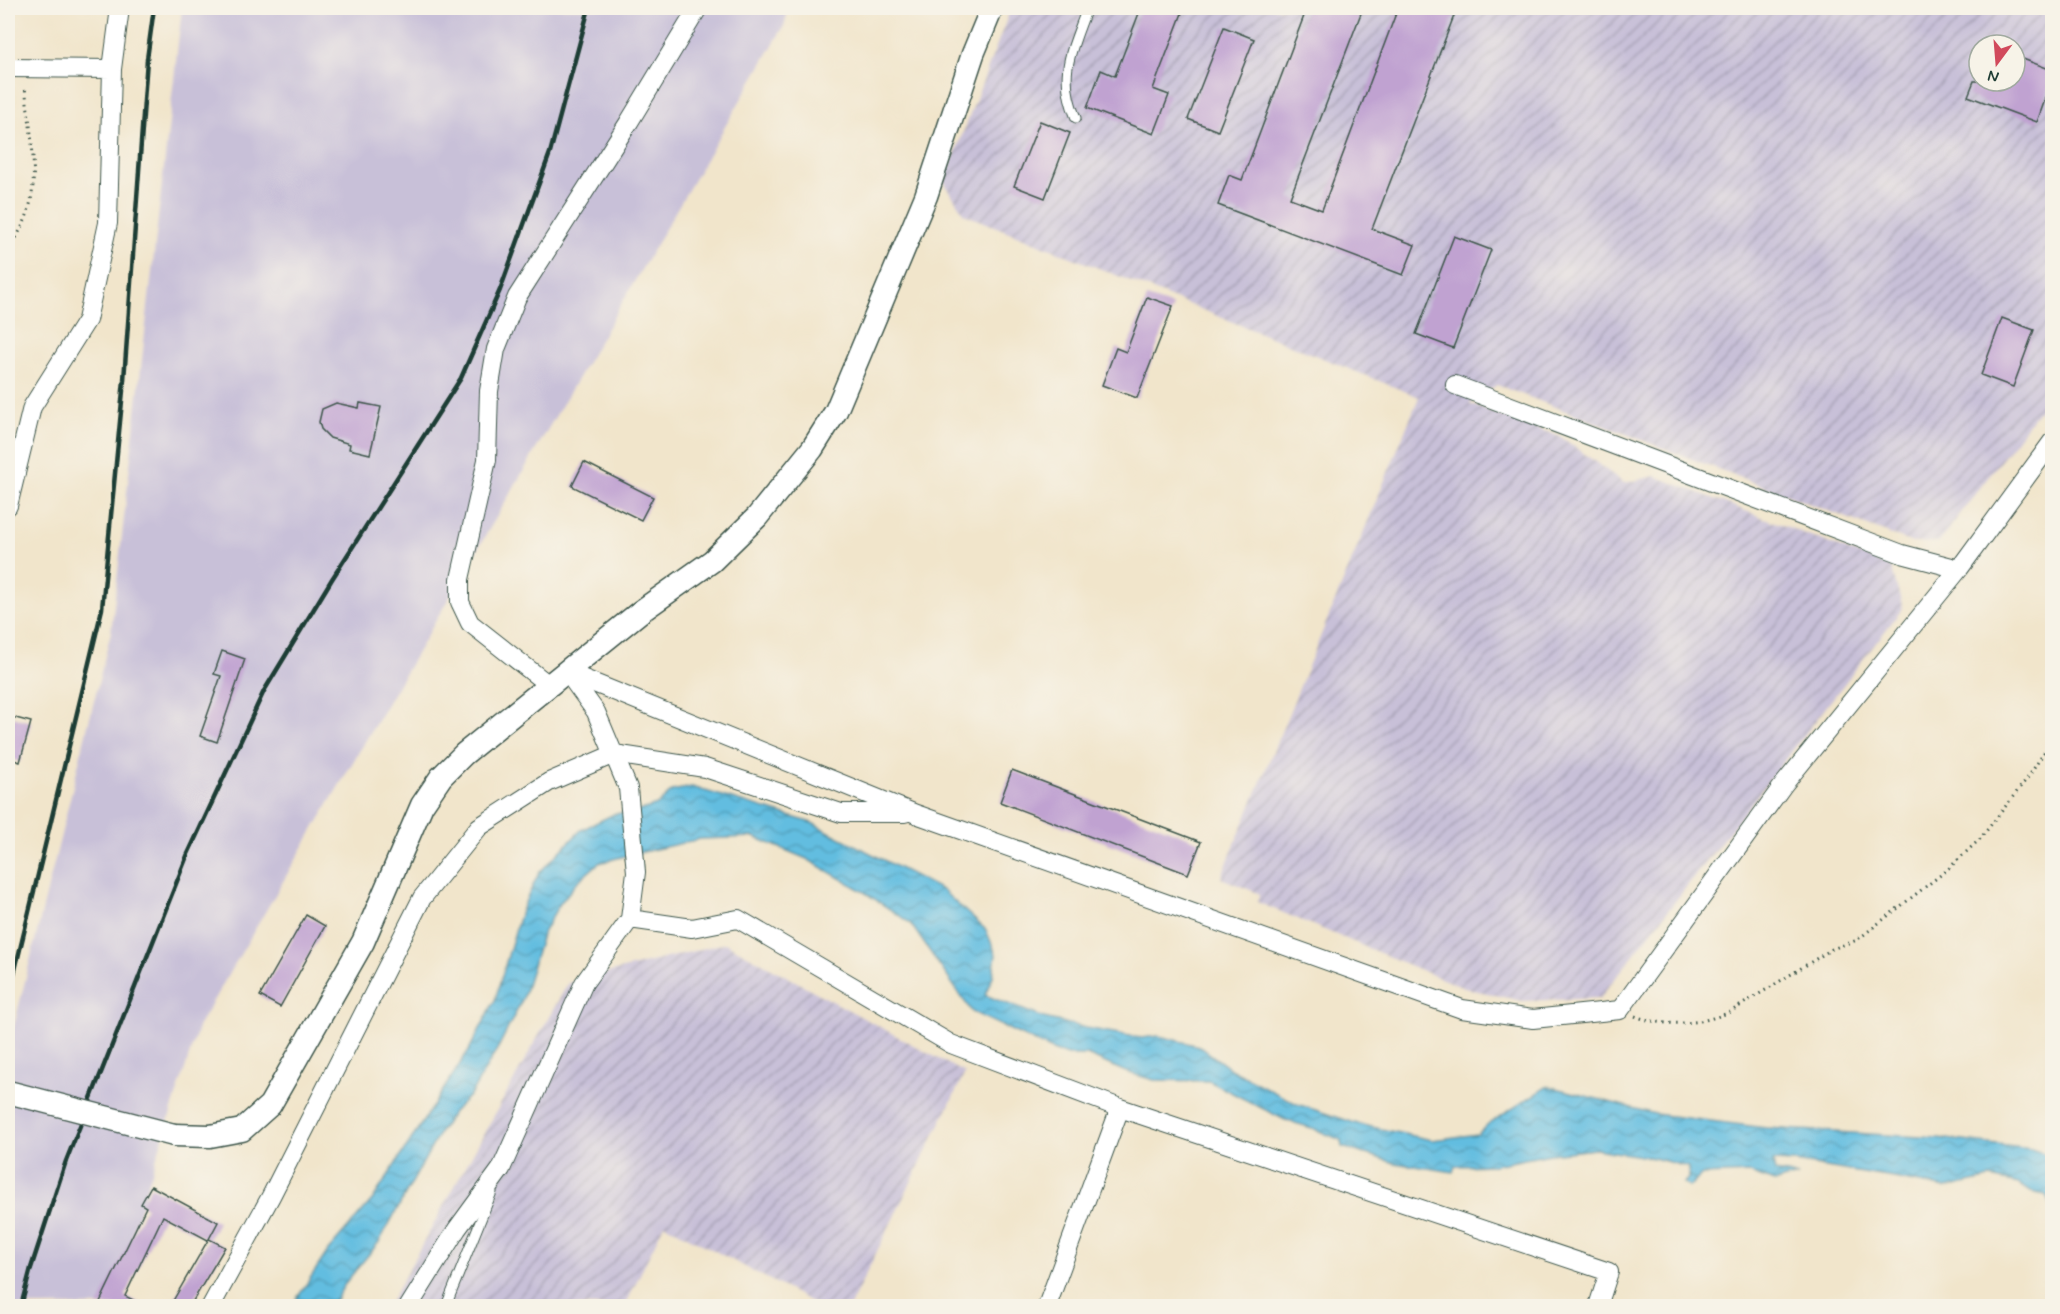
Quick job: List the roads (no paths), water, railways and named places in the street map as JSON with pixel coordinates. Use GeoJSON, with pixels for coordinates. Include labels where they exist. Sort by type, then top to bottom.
{"type":"FeatureCollection","features":[{"type":"Feature","properties":{"kind":"street"},"geometry":{"type":"LineString","coordinates":[[8,506],[32,407],[87,320],[108,223],[112,69],[120,8]]}},
{"type":"Feature","properties":{"kind":"street"},"geometry":{"type":"LineString","coordinates":[[409,1306],[457,1229],[501,1169],[584,983],[630,919],[636,872],[628,788],[596,712],[558,679],[470,623],[460,602],[460,579],[487,460],[489,391],[496,349],[517,297],[629,122],[698,8]]}},
{"type":"Feature","properties":{"kind":"street"},"geometry":{"type":"LineString","coordinates":[[8,1092],[174,1135],[210,1136],[242,1130],[270,1105],[363,942],[422,805],[441,777],[464,754],[640,612],[712,561],[757,517],[812,449],[836,411],[926,196],[973,54],[992,8]]}},
{"type":"Feature","properties":{"kind":"street"},"geometry":{"type":"LineString","coordinates":[[16,68],[112,69]]}},
{"type":"Feature","properties":{"kind":"street"},"geometry":{"type":"LineString","coordinates":[[1455,385],[1902,554],[1959,568]]}},
{"type":"Feature","properties":{"kind":"street"},"geometry":{"type":"LineString","coordinates":[[558,679],[916,813],[1462,1009],[1533,1019],[1620,1010],[1784,784],[1959,568],[2052,442]]}},
{"type":"Feature","properties":{"kind":"street"},"geometry":{"type":"LineString","coordinates":[[211,1306],[271,1196],[422,898],[479,826],[549,782],[614,754],[705,768],[841,813],[916,813]]}},
{"type":"Feature","properties":{"kind":"street"},"geometry":{"type":"LineString","coordinates":[[630,919],[692,928],[738,919],[951,1044],[1120,1108],[1609,1272],[1598,1306]]}},
{"type":"Feature","properties":{"kind":"street"},"geometry":{"type":"LineString","coordinates":[[1047,1306],[1120,1108]]}},
{"type":"Feature","properties":{"kind":"lane"},"geometry":{"type":"LineString","coordinates":[[1076,118],[1067,90],[1067,66],[1087,8]]}},
{"type":"Feature","properties":{"kind":"lane"},"geometry":{"type":"LineString","coordinates":[[446,1306],[501,1169]]}},
{"type":"Feature","properties":{"kind":"water"},"geometry":{"type":"Polygon","coordinates":[[[692,787],[812,823],[942,890],[986,930],[996,954],[993,976],[985,995],[1044,1018],[1141,1038],[1159,1036],[1199,1046],[1232,1070],[1297,1104],[1358,1124],[1432,1140],[1478,1134],[1488,1124],[1548,1086],[1655,1114],[1766,1128],[1938,1138],[2031,1149],[2052,1156],[2052,1210],[2046,1195],[2031,1192],[2019,1184],[1990,1178],[1946,1188],[1795,1162],[1773,1161],[1775,1172],[1798,1176],[1774,1182],[1750,1173],[1702,1175],[1689,1187],[1684,1183],[1689,1177],[1688,1167],[1654,1158],[1595,1149],[1550,1154],[1495,1165],[1455,1166],[1453,1172],[1395,1163],[1342,1147],[1341,1140],[1285,1120],[1209,1081],[1154,1080],[1126,1072],[1087,1055],[1068,1055],[1055,1051],[972,1012],[910,923],[864,892],[807,859],[754,837],[700,839],[599,863],[577,882],[558,906],[542,935],[523,998],[499,1046],[471,1094],[453,1112],[440,1132],[379,1242],[346,1282],[332,1306],[292,1306],[328,1251],[373,1199],[469,1050],[495,1000],[521,911],[539,873],[581,830],[614,814],[639,811],[657,805],[672,791],[692,787]]]}},
{"type":"Feature","properties":{"kind":"railway"},"geometry":{"type":"LineString","coordinates":[[8,999],[102,609],[124,380],[147,59],[154,8]]}},
{"type":"Feature","properties":{"kind":"railway"},"geometry":{"type":"LineString","coordinates":[[21,1306],[66,1161],[187,856],[264,691],[332,579],[461,378],[500,290],[550,153],[589,8]]}}]}
